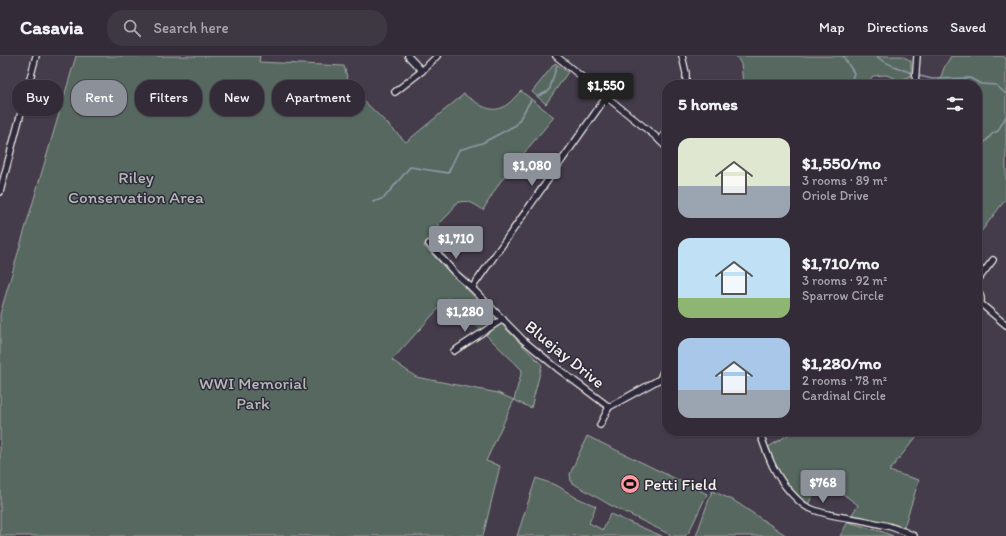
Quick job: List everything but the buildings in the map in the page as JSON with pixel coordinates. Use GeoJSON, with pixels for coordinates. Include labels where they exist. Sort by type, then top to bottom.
{"type":"FeatureCollection","features":[{"type":"Feature","properties":{"kind":"street"},"geometry":{"type":"LineString","coordinates":[[0,192],[36,56]]}},
{"type":"Feature","properties":{"kind":"street"},"geometry":{"type":"LineString","coordinates":[[408,56],[422,71]]}},
{"type":"Feature","properties":{"kind":"street"},"geometry":{"type":"LineString","coordinates":[[395,92],[422,71],[437,56]]}},
{"type":"Feature","properties":{"kind":"street"},"geometry":{"type":"LineString","coordinates":[[556,56],[607,96],[660,141],[662,138]]}},
{"type":"Feature","properties":{"kind":"street"},"geometry":{"type":"LineString","coordinates":[[682,56],[686,72],[686,80]]}},
{"type":"Feature","properties":{"kind":"street"},"geometry":{"type":"LineString","coordinates":[[915,80],[917,56]]}},
{"type":"Feature","properties":{"kind":"street"},"geometry":{"type":"LineString","coordinates":[[472,288],[607,96]]}},
{"type":"Feature","properties":{"kind":"street","name":"Bluejay Drive"},"geometry":{"type":"LineString","coordinates":[[429,244],[455,273],[472,288],[523,340],[609,407]]}},
{"type":"Feature","properties":{"kind":"street"},"geometry":{"type":"LineString","coordinates":[[982,274],[993,260]]}},
{"type":"Feature","properties":{"kind":"street"},"geometry":{"type":"LineString","coordinates":[[982,307],[1006,325]]}},
{"type":"Feature","properties":{"kind":"street"},"geometry":{"type":"LineString","coordinates":[[454,351],[503,319]]}},
{"type":"Feature","properties":{"kind":"street"},"geometry":{"type":"LineString","coordinates":[[600,426],[609,407],[660,379],[662,374]]}},
{"type":"Feature","properties":{"kind":"street"},"geometry":{"type":"LineString","coordinates":[[761,436],[769,461],[778,477],[799,501],[806,506],[822,512],[885,524],[914,536]]}},
{"type":"Feature","properties":{"kind":"green space"},"geometry":{"type":"Polygon","coordinates":[[[76,56],[260,56],[259,62],[344,66],[348,80],[272,80],[272,116],[365,116],[365,102],[406,142],[464,94],[482,106],[499,109],[508,104],[521,91],[554,117],[500,182],[483,210],[470,202],[463,201],[456,203],[450,213],[438,225],[424,246],[542,365],[531,408],[514,400],[486,461],[500,466],[483,536],[0,536],[0,314],[58,116],[63,116],[63,100],[76,56]],[[448,298],[392,360],[416,377],[498,393],[514,400],[522,370],[448,298]]]}},
{"type":"Feature","properties":{"kind":"green space"},"geometry":{"type":"Polygon","coordinates":[[[736,56],[902,56],[911,61],[911,76],[900,80],[886,75],[873,76],[870,80],[743,80],[741,64],[736,56]]]}},
{"type":"Feature","properties":{"kind":"green space"},"geometry":{"type":"Polygon","coordinates":[[[951,56],[1002,56],[1006,58],[1006,199],[982,230],[982,80],[940,80],[944,68],[951,56]]]}},
{"type":"Feature","properties":{"kind":"green space"},"geometry":{"type":"Polygon","coordinates":[[[555,63],[568,72],[546,104],[532,92],[555,63]]]}},
{"type":"Feature","properties":{"kind":"green space","name":"Petti Field"},"geometry":{"type":"Polygon","coordinates":[[[587,436],[707,494],[689,532],[685,536],[673,536],[610,505],[571,482],[570,474],[587,436]]]}},
{"type":"Feature","properties":{"kind":"green space"},"geometry":{"type":"Polygon","coordinates":[[[786,436],[917,436],[889,471],[919,480],[904,527],[851,516],[858,505],[835,488],[842,476],[835,471],[828,483],[817,486],[808,505],[806,504],[783,478],[767,448],[786,436]]]}},
{"type":"Feature","properties":{"kind":"green space"},"geometry":{"type":"Polygon","coordinates":[[[536,478],[558,486],[575,497],[596,506],[589,523],[603,530],[610,514],[662,536],[517,536],[536,478]]]}},
{"type":"Feature","properties":{"kind":"green space"},"geometry":{"type":"Polygon","coordinates":[[[712,491],[733,500],[787,536],[696,536],[712,491]]]}},
{"type":"Feature","properties":{"kind":"green space"},"geometry":{"type":"Polygon","coordinates":[[[848,522],[883,532],[893,536],[840,536],[848,522]]]}},
{"type":"Feature","properties":{"kind":"waterway"},"geometry":{"type":"LineString","coordinates":[[843,56],[854,73],[852,80]]}},
{"type":"Feature","properties":{"kind":"waterway"},"geometry":{"type":"LineString","coordinates":[[876,56],[889,64],[912,73]]}},
{"type":"Feature","properties":{"kind":"waterway"},"geometry":{"type":"LineString","coordinates":[[538,96],[549,91],[557,65]]}},
{"type":"Feature","properties":{"kind":"waterway"},"geometry":{"type":"LineString","coordinates":[[920,76],[932,79],[970,78],[974,80]]}},
{"type":"Feature","properties":{"kind":"waterway"},"geometry":{"type":"LineString","coordinates":[[982,84],[996,85],[1006,94]]}},
{"type":"Feature","properties":{"kind":"waterway"},"geometry":{"type":"LineString","coordinates":[[373,202],[384,198],[410,167],[448,173],[459,150],[482,143],[516,125],[531,100]]}},
{"type":"Feature","properties":{"kind":"waterway"},"geometry":{"type":"LineString","coordinates":[[982,142],[985,142],[993,133],[998,131],[1006,116]]}},
{"type":"Feature","properties":{"kind":"place","name":"Petti Field"},"geometry":{"type":"Point","coordinates":[630,484]}},
{"type":"Feature","properties":{"kind":"park label","name":"Riley Conservation Area"},"geometry":{"type":"Point","coordinates":[136,187]}},
{"type":"Feature","properties":{"kind":"park label","name":"WWI Memorial Park"},"geometry":{"type":"Point","coordinates":[253,393]}}]}
